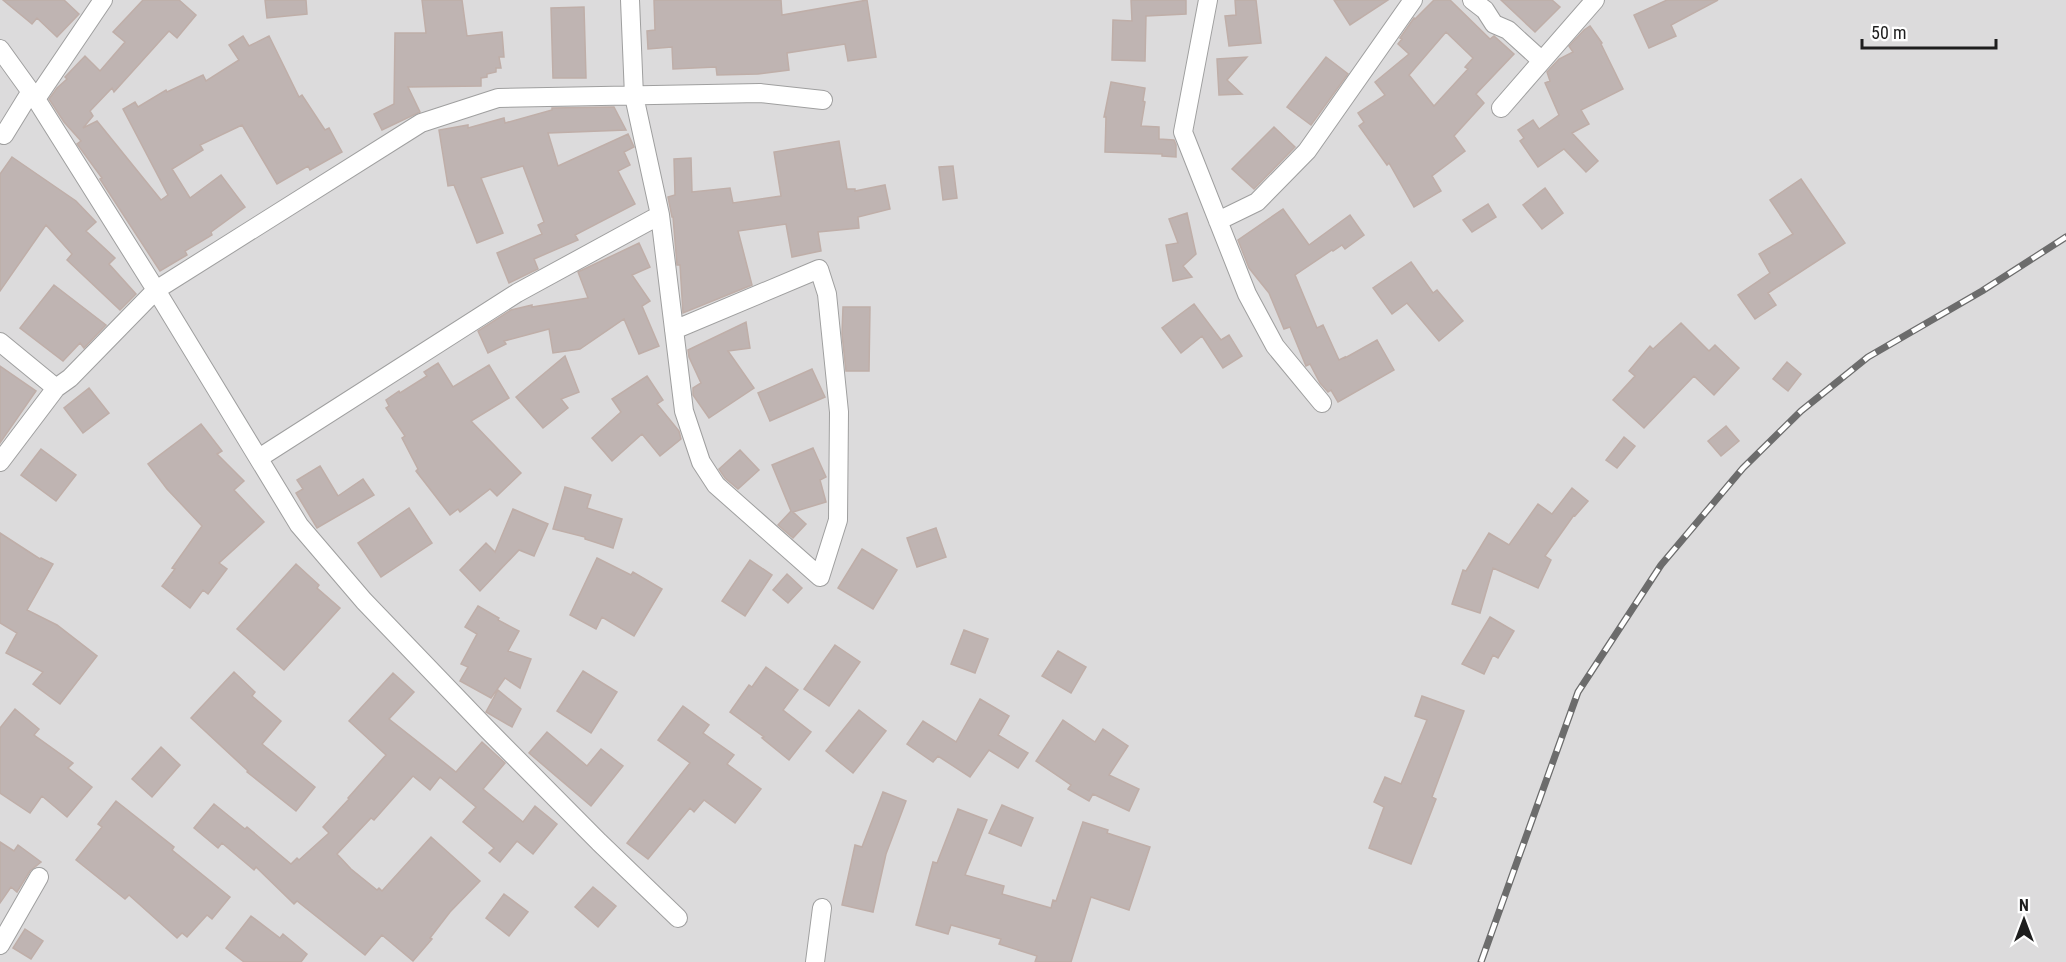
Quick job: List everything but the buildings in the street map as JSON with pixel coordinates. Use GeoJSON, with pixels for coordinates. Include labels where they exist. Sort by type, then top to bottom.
{"type":"FeatureCollection","features":[{"type":"Feature","properties":{"kind":"street"},"geometry":{"type":"LineString","coordinates":[[36,99],[103,0]]}},
{"type":"Feature","properties":{"kind":"street"},"geometry":{"type":"LineString","coordinates":[[630,0],[634,96],[660,215],[674,330],[684,411],[701,462],[716,485],[820,577],[837,520],[839,412],[827,294],[819,269],[674,330]]}},
{"type":"Feature","properties":{"kind":"street"},"geometry":{"type":"LineString","coordinates":[[1208,0],[1183,132],[1247,294],[1275,346],[1322,403]]}},
{"type":"Feature","properties":{"kind":"street"},"geometry":{"type":"LineString","coordinates":[[1218,221],[1257,202],[1307,151],[1413,0]]}},
{"type":"Feature","properties":{"kind":"street"},"geometry":{"type":"LineString","coordinates":[[1472,0],[1485,10],[1494,24],[1508,30],[1542,61]]}},
{"type":"Feature","properties":{"kind":"street"},"geometry":{"type":"LineString","coordinates":[[1501,108],[1595,0]]}},
{"type":"Feature","properties":{"kind":"street"},"geometry":{"type":"LineString","coordinates":[[0,49],[36,99],[156,290],[299,525],[364,601],[583,826],[678,918]]}},
{"type":"Feature","properties":{"kind":"street"},"geometry":{"type":"LineString","coordinates":[[0,462],[56,388],[70,378],[156,290],[421,123],[498,98],[760,93],[824,100]]}},
{"type":"Feature","properties":{"kind":"street"},"geometry":{"type":"LineString","coordinates":[[4,135],[28,96],[36,99]]}},
{"type":"Feature","properties":{"kind":"street"},"geometry":{"type":"LineString","coordinates":[[259,458],[517,293],[660,215]]}},
{"type":"Feature","properties":{"kind":"street"},"geometry":{"type":"LineString","coordinates":[[0,342],[56,388]]}},
{"type":"Feature","properties":{"kind":"street"},"geometry":{"type":"LineString","coordinates":[[0,945],[39,878]]}},
{"type":"Feature","properties":{"kind":"street"},"geometry":{"type":"LineString","coordinates":[[815,962],[822,908]]}},
{"type":"Feature","properties":{"kind":"shaded area"},"geometry":{"type":"Polygon","coordinates":[[[0,0],[2066,0],[2066,962],[0,962],[0,0]]]}},
{"type":"Feature","properties":{"kind":"railway"},"geometry":{"type":"LineString","coordinates":[[1481,962],[1578,692],[1661,565],[1743,468],[1801,411],[1868,357],[1982,291],[2066,237]]}}]}
